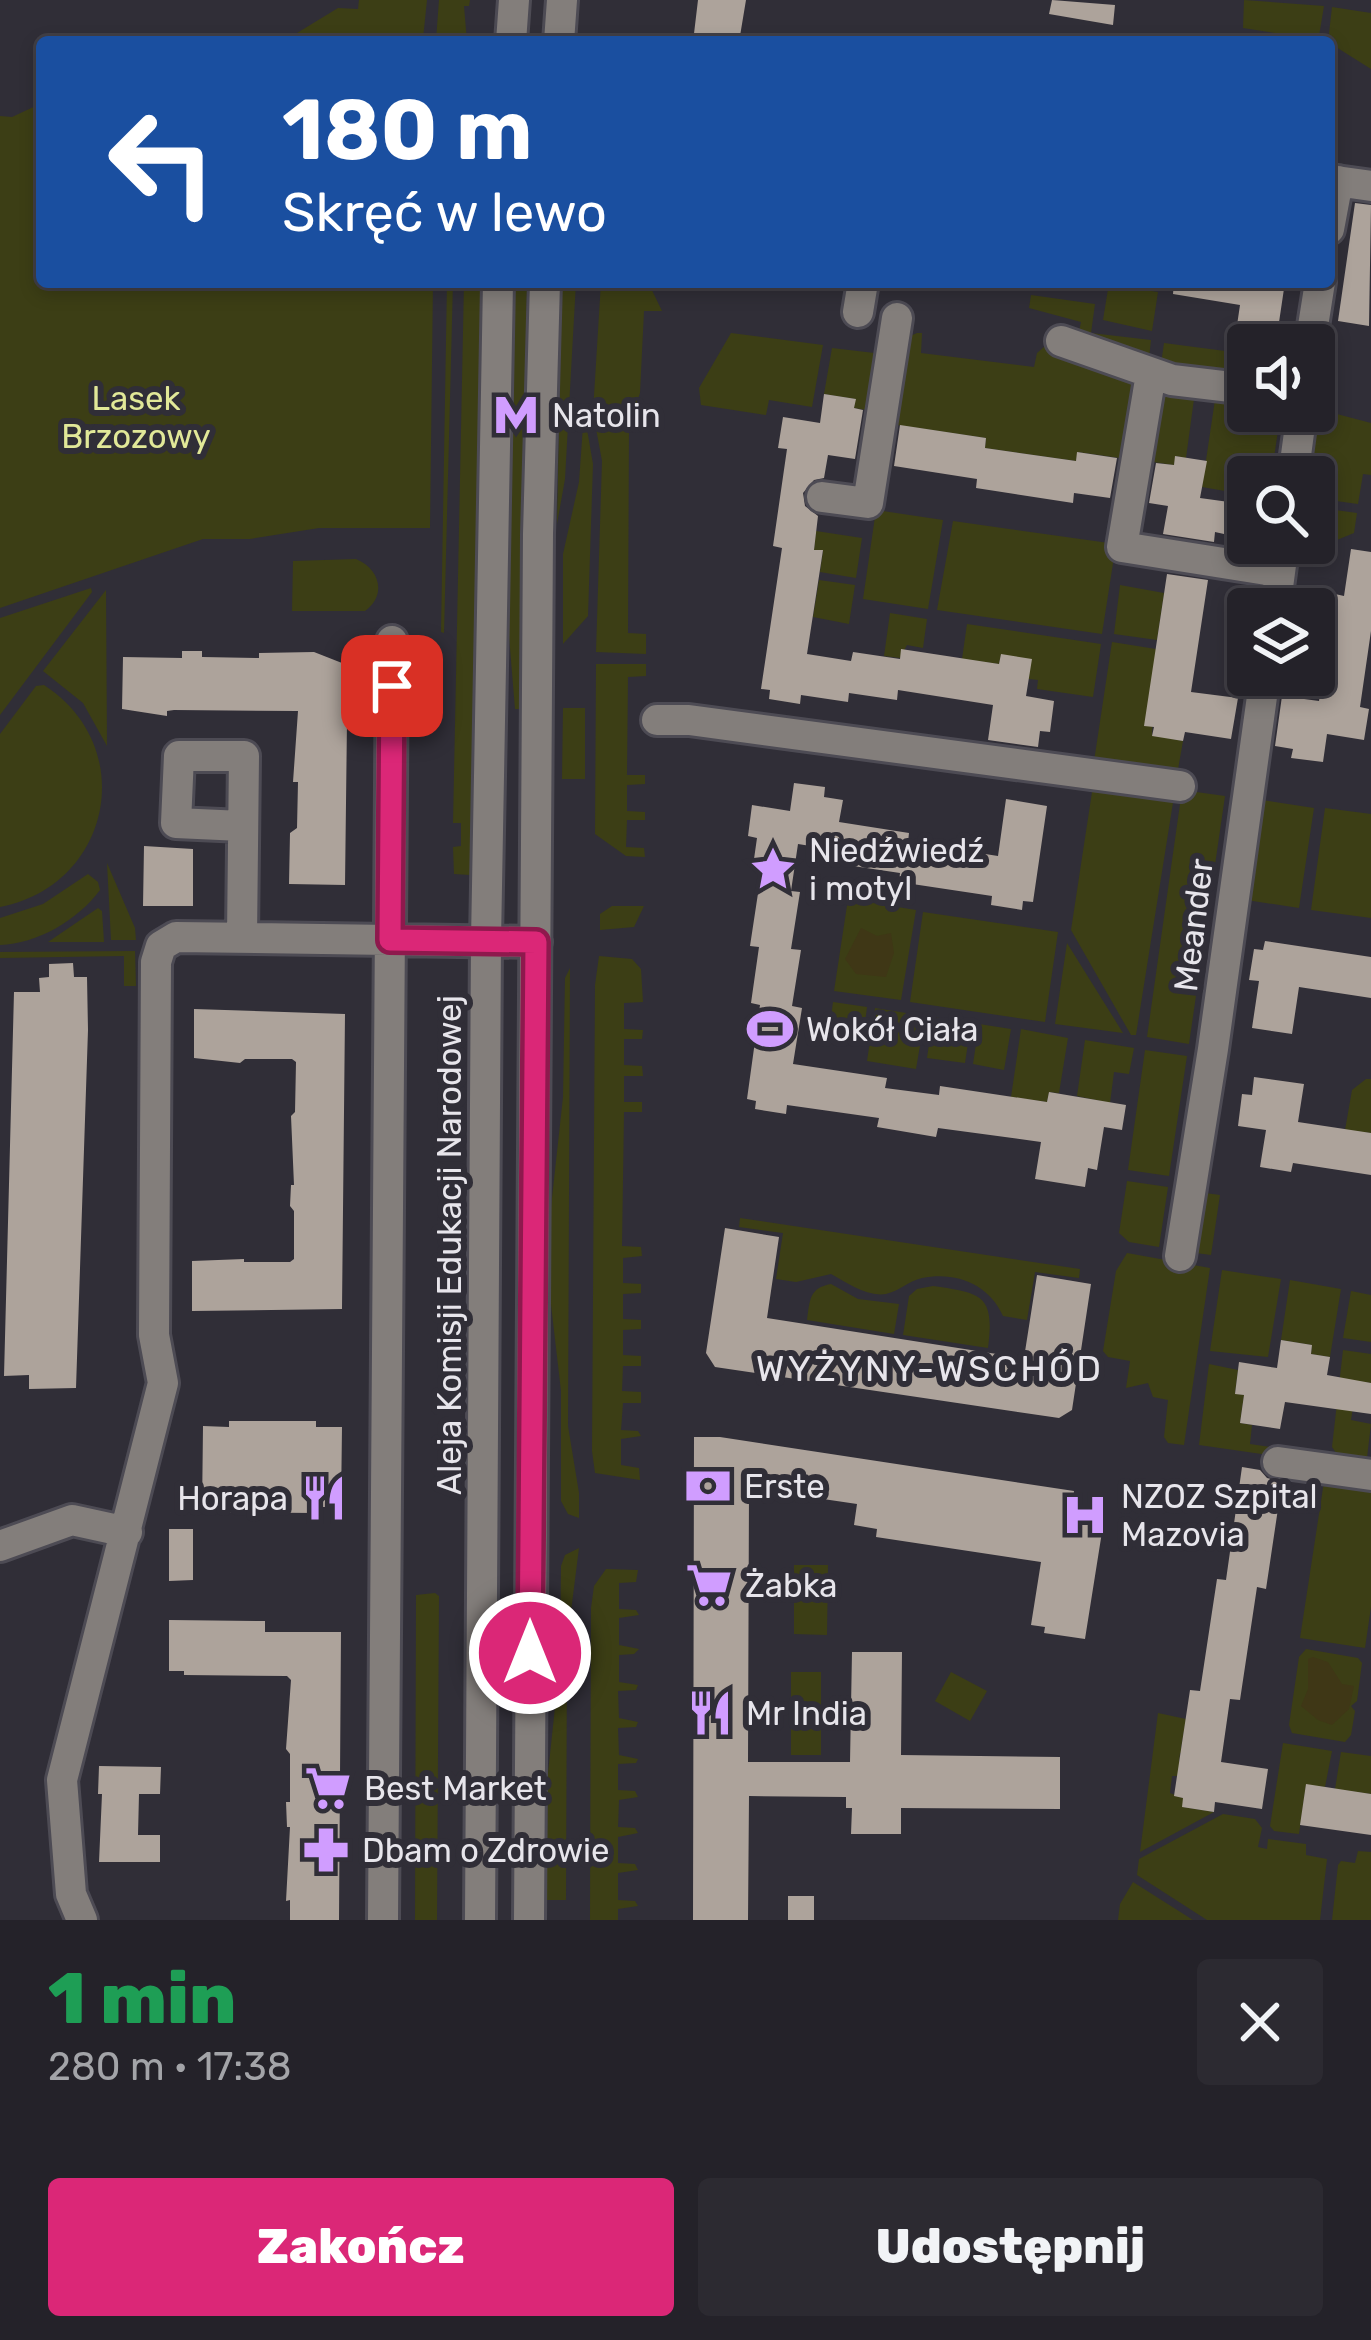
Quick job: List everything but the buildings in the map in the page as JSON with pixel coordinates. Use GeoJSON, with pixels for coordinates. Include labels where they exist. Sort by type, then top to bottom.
{"type":"FeatureCollection","features":[{"type":"Feature","properties":{"kind":"street"},"geometry":{"type":"LineString","coordinates":[[511,36],[514,0]]}},
{"type":"Feature","properties":{"kind":"street"},"geometry":{"type":"LineString","coordinates":[[559,36],[562,0]]}},
{"type":"Feature","properties":{"kind":"street"},"geometry":{"type":"LineString","coordinates":[[1335,181],[1371,186]]}},
{"type":"Feature","properties":{"kind":"street","name":"Aleja Komisji Edukacji Narodowej"},"geometry":{"type":"LineString","coordinates":[[480,1920],[486,941],[498,288]]}},
{"type":"Feature","properties":{"kind":"street"},"geometry":{"type":"LineString","coordinates":[[529,1920],[538,534],[545,288]]}},
{"type":"Feature","properties":{"kind":"street"},"geometry":{"type":"LineString","coordinates":[[1313,324],[1319,288]]}},
{"type":"Feature","properties":{"kind":"street"},"geometry":{"type":"LineString","coordinates":[[822,497],[868,503],[897,319]]}},
{"type":"Feature","properties":{"kind":"street"},"geometry":{"type":"LineString","coordinates":[[1061,341],[1151,374],[1227,386]]}},
{"type":"Feature","properties":{"kind":"street"},"geometry":{"type":"LineString","coordinates":[[1151,374],[1122,548],[1281,568],[1278,588]]}},
{"type":"Feature","properties":{"kind":"street"},"geometry":{"type":"LineString","coordinates":[[382,1920],[392,640]]}},
{"type":"Feature","properties":{"kind":"street","name":"Meander"},"geometry":{"type":"LineString","coordinates":[[1180,1256],[1262,696]]}},
{"type":"Feature","properties":{"kind":"street"},"geometry":{"type":"LineString","coordinates":[[657,720],[711,723],[1180,786]]}},
{"type":"Feature","properties":{"kind":"street"},"geometry":{"type":"LineString","coordinates":[[242,826],[242,938]]}},
{"type":"Feature","properties":{"kind":"street"},"geometry":{"type":"LineString","coordinates":[[82,1920],[69,1877],[62,1780],[163,1383],[154,1336],[156,962],[161,946],[176,937],[536,942]]}},
{"type":"Feature","properties":{"kind":"street"},"geometry":{"type":"LineString","coordinates":[[1278,1462],[1371,1475]]}},
{"type":"Feature","properties":{"kind":"street"},"geometry":{"type":"LineString","coordinates":[[0,1546],[72,1520],[127,1532]]}},
{"type":"Feature","properties":{"kind":"green space"},"geometry":{"type":"Polygon","coordinates":[[[359,0],[427,0],[423,36],[297,33],[338,8],[358,9],[359,0]]]}},
{"type":"Feature","properties":{"kind":"green space"},"geometry":{"type":"Polygon","coordinates":[[[439,0],[470,0],[464,6],[466,36],[436,36],[439,0]]]}},
{"type":"Feature","properties":{"kind":"green space"},"geometry":{"type":"Polygon","coordinates":[[[1244,0],[1324,6],[1319,36],[1243,28],[1244,0]]]}},
{"type":"Feature","properties":{"kind":"green space"},"geometry":{"type":"Polygon","coordinates":[[[1332,7],[1371,13],[1371,69],[1335,46],[1335,36],[1329,36],[1332,7]]]}},
{"type":"Feature","properties":{"kind":"green space","name":"Lasek Brzozowy"},"geometry":{"type":"Polygon","coordinates":[[[36,106],[36,288],[433,288],[430,528],[319,528],[250,539],[203,539],[0,608],[0,116],[12,117],[36,106]]]}},
{"type":"Feature","properties":{"kind":"green space"},"geometry":{"type":"Polygon","coordinates":[[[447,288],[453,288],[444,633],[447,288]]]}},
{"type":"Feature","properties":{"kind":"green space"},"geometry":{"type":"Polygon","coordinates":[[[464,288],[486,288],[470,875],[454,874],[453,847],[461,846],[461,823],[453,823],[464,288]]]}},
{"type":"Feature","properties":{"kind":"green space"},"geometry":{"type":"Polygon","coordinates":[[[515,288],[527,288],[520,709],[515,709],[508,624],[515,288]]]}},
{"type":"Feature","properties":{"kind":"green space"},"geometry":{"type":"Polygon","coordinates":[[[562,288],[576,288],[565,479],[557,524],[562,288]]]}},
{"type":"Feature","properties":{"kind":"green space"},"geometry":{"type":"Polygon","coordinates":[[[601,288],[651,288],[662,311],[644,311],[640,393],[629,425],[628,633],[646,634],[646,654],[596,652],[602,461],[593,412],[601,288]]]}},
{"type":"Feature","properties":{"kind":"green space"},"geometry":{"type":"Polygon","coordinates":[[[1108,288],[1158,292],[1152,331],[1103,320],[1108,288]]]}},
{"type":"Feature","properties":{"kind":"green space"},"geometry":{"type":"Polygon","coordinates":[[[1031,295],[1095,304],[1091,333],[1151,340],[1149,358],[1079,332],[1081,322],[1029,308],[1031,295]]]}},
{"type":"Feature","properties":{"kind":"green space"},"geometry":{"type":"Polygon","coordinates":[[[731,333],[823,345],[812,407],[769,400],[766,415],[701,405],[699,388],[731,333]]]}},
{"type":"Feature","properties":{"kind":"green space"},"geometry":{"type":"Polygon","coordinates":[[[922,333],[921,353],[1034,367],[1037,353],[1045,346],[1129,375],[1138,388],[1127,459],[1078,452],[1076,461],[985,448],[986,438],[890,424],[906,338],[922,333]]]}},
{"type":"Feature","properties":{"kind":"green space"},"geometry":{"type":"Polygon","coordinates":[[[1164,343],[1227,351],[1227,373],[1160,371],[1164,343]]]}},
{"type":"Feature","properties":{"kind":"green space"},"geometry":{"type":"Polygon","coordinates":[[[832,348],[883,354],[873,411],[854,408],[855,399],[824,394],[832,348]]]}},
{"type":"Feature","properties":{"kind":"green space"},"geometry":{"type":"Polygon","coordinates":[[[1188,390],[1194,399],[1186,458],[1176,456],[1174,465],[1146,461],[1157,392],[1188,390]]]}},
{"type":"Feature","properties":{"kind":"green space"},"geometry":{"type":"Polygon","coordinates":[[[1216,393],[1226,394],[1227,432],[1278,432],[1274,456],[1227,456],[1227,491],[1202,487],[1216,393]]]}},
{"type":"Feature","properties":{"kind":"green space"},"geometry":{"type":"Polygon","coordinates":[[[584,412],[593,464],[588,616],[563,644],[563,554],[579,482],[584,412]]]}},
{"type":"Feature","properties":{"kind":"green space"},"geometry":{"type":"Polygon","coordinates":[[[1335,414],[1371,423],[1371,475],[1363,474],[1358,504],[1335,501],[1335,456],[1305,456],[1309,432],[1335,432],[1335,414]]]}},
{"type":"Feature","properties":{"kind":"green space"},"geometry":{"type":"Polygon","coordinates":[[[876,510],[943,520],[928,609],[863,599],[876,510]]]}},
{"type":"Feature","properties":{"kind":"green space"},"geometry":{"type":"Polygon","coordinates":[[[1335,510],[1357,513],[1354,533],[1335,541],[1335,510]]]}},
{"type":"Feature","properties":{"kind":"green space"},"geometry":{"type":"Polygon","coordinates":[[[953,521],[1116,544],[1102,634],[937,610],[953,521]]]}},
{"type":"Feature","properties":{"kind":"green space"},"geometry":{"type":"Polygon","coordinates":[[[816,531],[862,538],[856,578],[820,572],[823,551],[814,550],[816,531]]]}},
{"type":"Feature","properties":{"kind":"green space"},"geometry":{"type":"Polygon","coordinates":[[[356,559],[371,569],[378,583],[376,598],[365,611],[292,611],[293,561],[356,559]]]}},
{"type":"Feature","properties":{"kind":"green space"},"geometry":{"type":"Polygon","coordinates":[[[819,580],[855,585],[849,624],[813,617],[819,580]]]}},
{"type":"Feature","properties":{"kind":"green space"},"geometry":{"type":"Polygon","coordinates":[[[1120,585],[1164,593],[1157,640],[1114,634],[1120,585]]]}},
{"type":"Feature","properties":{"kind":"green space"},"geometry":{"type":"Polygon","coordinates":[[[91,588],[92,592],[0,715],[0,618],[91,588]]]}},
{"type":"Feature","properties":{"kind":"green space"},"geometry":{"type":"Polygon","coordinates":[[[106,590],[107,746],[83,703],[43,671],[106,590]]]}},
{"type":"Feature","properties":{"kind":"green space"},"geometry":{"type":"Polygon","coordinates":[[[890,613],[927,619],[923,648],[907,645],[900,658],[884,656],[890,613]]]}},
{"type":"Feature","properties":{"kind":"green space"},"geometry":{"type":"Polygon","coordinates":[[[967,624],[1101,644],[1093,697],[1037,689],[1038,680],[1029,679],[1001,654],[999,664],[962,659],[967,624]]]}},
{"type":"Feature","properties":{"kind":"green space"},"geometry":{"type":"Polygon","coordinates":[[[1112,642],[1156,649],[1152,735],[1183,741],[1177,775],[1093,768],[1112,642]]]}},
{"type":"Feature","properties":{"kind":"green space"},"geometry":{"type":"Polygon","coordinates":[[[596,664],[646,664],[646,676],[628,677],[627,775],[645,775],[645,784],[627,785],[627,811],[645,812],[645,820],[627,820],[626,847],[644,848],[645,857],[626,856],[595,834],[596,664]]]}},
{"type":"Feature","properties":{"kind":"green space"},"geometry":{"type":"Polygon","coordinates":[[[44,685],[74,711],[93,743],[102,777],[100,811],[88,844],[67,872],[38,894],[0,907],[0,734],[36,686],[44,685]]]}},
{"type":"Feature","properties":{"kind":"green space"},"geometry":{"type":"Polygon","coordinates":[[[563,708],[585,708],[585,779],[562,779],[563,708]]]}},
{"type":"Feature","properties":{"kind":"green space"},"geometry":{"type":"Polygon","coordinates":[[[1094,779],[1175,790],[1136,1035],[1131,1035],[1071,930],[1094,779]]]}},
{"type":"Feature","properties":{"kind":"green space"},"geometry":{"type":"Polygon","coordinates":[[[1182,790],[1225,796],[1189,1044],[1147,1037],[1182,790]]]}},
{"type":"Feature","properties":{"kind":"green space"},"geometry":{"type":"Polygon","coordinates":[[[1255,799],[1314,808],[1299,908],[1240,899],[1255,799]]]}},
{"type":"Feature","properties":{"kind":"green space"},"geometry":{"type":"Polygon","coordinates":[[[1325,808],[1371,814],[1371,918],[1311,910],[1325,808]]]}},
{"type":"Feature","properties":{"kind":"green space"},"geometry":{"type":"Polygon","coordinates":[[[107,863],[135,928],[136,940],[111,940],[107,863]]]}},
{"type":"Feature","properties":{"kind":"green space"},"geometry":{"type":"Polygon","coordinates":[[[88,874],[100,890],[80,911],[42,935],[0,945],[0,918],[43,904],[88,874]]]}},
{"type":"Feature","properties":{"kind":"green space"},"geometry":{"type":"Polygon","coordinates":[[[848,899],[916,910],[901,1000],[834,991],[848,899]]]}},
{"type":"Feature","properties":{"kind":"green space"},"geometry":{"type":"Polygon","coordinates":[[[612,906],[644,906],[634,927],[600,930],[600,914],[612,906]]]}},
{"type":"Feature","properties":{"kind":"green space"},"geometry":{"type":"Polygon","coordinates":[[[98,908],[104,942],[48,942],[98,908]]]}},
{"type":"Feature","properties":{"kind":"green space"},"geometry":{"type":"Polygon","coordinates":[[[923,912],[1058,932],[1045,1022],[910,1002],[923,912]]]}},
{"type":"Feature","properties":{"kind":"green space"},"geometry":{"type":"Polygon","coordinates":[[[1067,943],[1123,1033],[1055,1024],[1067,943]]]}},
{"type":"Feature","properties":{"kind":"green space"},"geometry":{"type":"Polygon","coordinates":[[[135,951],[136,986],[124,986],[124,956],[0,958],[0,952],[135,951]]]}},
{"type":"Feature","properties":{"kind":"green space"},"geometry":{"type":"Polygon","coordinates":[[[599,956],[632,959],[641,969],[643,1002],[624,1003],[624,1029],[643,1030],[642,1039],[624,1039],[624,1065],[642,1066],[643,1076],[624,1076],[624,1102],[642,1102],[642,1112],[624,1112],[622,1246],[641,1247],[642,1256],[623,1258],[623,1283],[641,1284],[641,1293],[623,1294],[623,1319],[641,1320],[641,1329],[623,1330],[623,1355],[641,1356],[641,1366],[623,1366],[622,1391],[641,1392],[641,1403],[623,1403],[621,1430],[638,1431],[641,1436],[621,1439],[621,1465],[639,1468],[640,1480],[595,1473],[592,1451],[599,956]]]}},
{"type":"Feature","properties":{"kind":"green space"},"geometry":{"type":"Polygon","coordinates":[[[570,968],[568,1426],[579,1518],[568,1514],[561,1501],[561,1391],[550,1296],[551,1207],[563,1097],[565,978],[570,968]]]}},
{"type":"Feature","properties":{"kind":"green space"},"geometry":{"type":"Polygon","coordinates":[[[833,1002],[867,1007],[863,1038],[829,1033],[833,1002]]]}},
{"type":"Feature","properties":{"kind":"green space"},"geometry":{"type":"Polygon","coordinates":[[[875,1008],[925,1016],[916,1069],[867,1061],[875,1008]]]}},
{"type":"Feature","properties":{"kind":"green space"},"geometry":{"type":"Polygon","coordinates":[[[933,1017],[971,1023],[965,1063],[927,1058],[933,1017]]]}},
{"type":"Feature","properties":{"kind":"green space"},"geometry":{"type":"Polygon","coordinates":[[[979,1024],[1011,1029],[1004,1070],[973,1064],[979,1024]]]}},
{"type":"Feature","properties":{"kind":"green space"},"geometry":{"type":"Polygon","coordinates":[[[1021,1029],[1068,1038],[1059,1093],[1049,1092],[1047,1102],[1011,1097],[1021,1029]]]}},
{"type":"Feature","properties":{"kind":"green space"},"geometry":{"type":"Polygon","coordinates":[[[1085,1040],[1134,1048],[1129,1074],[1114,1072],[1110,1103],[1077,1096],[1085,1040]]]}},
{"type":"Feature","properties":{"kind":"green space"},"geometry":{"type":"Polygon","coordinates":[[[1145,1050],[1187,1056],[1169,1176],[1128,1170],[1145,1050]]]}},
{"type":"Feature","properties":{"kind":"green space"},"geometry":{"type":"Polygon","coordinates":[[[1371,1079],[1371,1133],[1345,1130],[1352,1090],[1371,1079]]]}},
{"type":"Feature","properties":{"kind":"green space"},"geometry":{"type":"Polygon","coordinates":[[[1127,1181],[1168,1187],[1159,1247],[1129,1242],[1119,1233],[1127,1181]]]}},
{"type":"Feature","properties":{"kind":"green space"},"geometry":{"type":"Polygon","coordinates":[[[1198,1192],[1220,1195],[1211,1255],[1196,1253],[1190,1244],[1198,1192]]]}},
{"type":"Feature","properties":{"kind":"green space"},"geometry":{"type":"Polygon","coordinates":[[[740,1218],[1080,1269],[1079,1278],[1035,1272],[1027,1320],[1003,1316],[980,1288],[947,1276],[922,1278],[879,1294],[831,1274],[796,1282],[776,1279],[783,1233],[739,1227],[740,1218]]]}},
{"type":"Feature","properties":{"kind":"green space"},"geometry":{"type":"Polygon","coordinates":[[[1127,1253],[1210,1268],[1184,1445],[1168,1443],[1164,1437],[1168,1400],[1153,1397],[1148,1383],[1126,1388],[1130,1361],[1108,1357],[1103,1351],[1116,1271],[1127,1253]]]}},
{"type":"Feature","properties":{"kind":"green space"},"geometry":{"type":"Polygon","coordinates":[[[1222,1270],[1281,1279],[1268,1357],[1210,1351],[1222,1270]]]}},
{"type":"Feature","properties":{"kind":"green space"},"geometry":{"type":"Polygon","coordinates":[[[1290,1280],[1341,1289],[1330,1357],[1311,1354],[1312,1345],[1281,1340],[1290,1280]]]}},
{"type":"Feature","properties":{"kind":"green space"},"geometry":{"type":"Polygon","coordinates":[[[831,1284],[858,1299],[899,1304],[894,1334],[807,1320],[815,1292],[831,1284]]]}},
{"type":"Feature","properties":{"kind":"green space"},"geometry":{"type":"Polygon","coordinates":[[[933,1286],[982,1300],[989,1317],[988,1348],[903,1335],[909,1296],[933,1286]]]}},
{"type":"Feature","properties":{"kind":"green space"},"geometry":{"type":"Polygon","coordinates":[[[1351,1291],[1371,1295],[1371,1342],[1343,1338],[1351,1291]]]}},
{"type":"Feature","properties":{"kind":"green space"},"geometry":{"type":"Polygon","coordinates":[[[1343,1350],[1371,1354],[1371,1383],[1357,1381],[1351,1420],[1371,1424],[1366,1466],[1343,1463],[1332,1447],[1343,1350]]]}},
{"type":"Feature","properties":{"kind":"green space"},"geometry":{"type":"Polygon","coordinates":[[[1209,1364],[1238,1370],[1235,1393],[1244,1395],[1240,1423],[1252,1425],[1250,1444],[1277,1448],[1275,1456],[1199,1445],[1209,1364]]]}},
{"type":"Feature","properties":{"kind":"green space"},"geometry":{"type":"Polygon","coordinates":[[[1325,1475],[1371,1483],[1371,1607],[1365,1648],[1300,1638],[1325,1475]]]}},
{"type":"Feature","properties":{"kind":"green space"},"geometry":{"type":"Polygon","coordinates":[[[579,1548],[567,1643],[566,1900],[546,1900],[548,1773],[560,1660],[561,1566],[565,1555],[579,1548]]]}},
{"type":"Feature","properties":{"kind":"green space"},"geometry":{"type":"Polygon","coordinates":[[[794,1565],[828,1565],[827,1635],[794,1634],[794,1565]]]}},
{"type":"Feature","properties":{"kind":"green space"},"geometry":{"type":"Polygon","coordinates":[[[606,1569],[638,1570],[636,1582],[619,1583],[619,1609],[636,1610],[639,1615],[619,1618],[619,1645],[639,1649],[619,1655],[619,1682],[638,1685],[636,1690],[618,1691],[619,1718],[638,1722],[636,1727],[618,1728],[619,1755],[638,1759],[618,1764],[618,1790],[635,1791],[638,1797],[619,1800],[618,1827],[635,1828],[638,1833],[618,1837],[618,1863],[635,1864],[638,1870],[618,1873],[618,1900],[635,1901],[638,1906],[618,1909],[618,1920],[590,1920],[591,1608],[594,1586],[606,1569]]]}},
{"type":"Feature","properties":{"kind":"green space"},"geometry":{"type":"Polygon","coordinates":[[[416,1595],[439,1596],[437,1920],[415,1920],[416,1595]]]}},
{"type":"Feature","properties":{"kind":"green space"},"geometry":{"type":"Polygon","coordinates":[[[1306,1649],[1358,1658],[1362,1663],[1357,1701],[1351,1706],[1355,1711],[1351,1735],[1345,1742],[1292,1733],[1289,1725],[1299,1657],[1306,1649]]]}},
{"type":"Feature","properties":{"kind":"green space"},"geometry":{"type":"Polygon","coordinates":[[[791,1672],[821,1672],[821,1755],[791,1755],[791,1672]]]}},
{"type":"Feature","properties":{"kind":"green space"},"geometry":{"type":"Polygon","coordinates":[[[951,1672],[987,1691],[970,1721],[935,1701],[951,1672]]]}},
{"type":"Feature","properties":{"kind":"green space"},"geometry":{"type":"Polygon","coordinates":[[[1158,1713],[1186,1719],[1181,1748],[1191,1750],[1190,1755],[1180,1753],[1179,1762],[1189,1764],[1172,1776],[1170,1793],[1183,1798],[1183,1807],[1214,1812],[1140,1852],[1158,1713]]]}},
{"type":"Feature","properties":{"kind":"green space"},"geometry":{"type":"Polygon","coordinates":[[[1283,1743],[1332,1751],[1325,1787],[1306,1785],[1299,1834],[1274,1831],[1270,1826],[1283,1743]]]}},
{"type":"Feature","properties":{"kind":"green space"},"geometry":{"type":"Polygon","coordinates":[[[1341,1752],[1371,1756],[1371,1794],[1335,1789],[1341,1752]]]}},
{"type":"Feature","properties":{"kind":"green space"},"geometry":{"type":"Polygon","coordinates":[[[1223,1814],[1255,1819],[1262,1828],[1258,1847],[1267,1849],[1268,1839],[1306,1844],[1306,1855],[1327,1859],[1320,1920],[1207,1920],[1137,1875],[1139,1859],[1223,1814]]]}},
{"type":"Feature","properties":{"kind":"green space"},"geometry":{"type":"Polygon","coordinates":[[[1358,1851],[1371,1852],[1371,1920],[1332,1920],[1338,1865],[1341,1861],[1355,1863],[1358,1851]]]}},
{"type":"Feature","properties":{"kind":"green space"},"geometry":{"type":"Polygon","coordinates":[[[1133,1882],[1193,1920],[1118,1920],[1120,1904],[1133,1882]]]}},
{"type":"Feature","properties":{"kind":"sand"},"geometry":{"type":"Polygon","coordinates":[[[861,928],[877,936],[891,933],[894,953],[886,977],[856,974],[845,959],[861,928]]]}},
{"type":"Feature","properties":{"kind":"sand"},"geometry":{"type":"Polygon","coordinates":[[[1308,1659],[1328,1662],[1342,1684],[1354,1686],[1349,1709],[1332,1725],[1301,1706],[1308,1689],[1308,1659]]]}},
{"type":"Feature","properties":{"kind":"place","name":"Natolin"},"geometry":{"type":"Point","coordinates":[516,415]}},
{"type":"Feature","properties":{"kind":"place","name":"Niedźwiedź i motyl"},"geometry":{"type":"Point","coordinates":[773,869]}},
{"type":"Feature","properties":{"kind":"place","name":"Wokół Ciała"},"geometry":{"type":"Point","coordinates":[770,1029]}},
{"type":"Feature","properties":{"kind":"place","name":"Erste"},"geometry":{"type":"Point","coordinates":[708,1486]}},
{"type":"Feature","properties":{"kind":"place","name":"Horapa"},"geometry":{"type":"Point","coordinates":[324,1498]}},
{"type":"Feature","properties":{"kind":"place","name":"NZOZ Szpital Mazovia"},"geometry":{"type":"Point","coordinates":[1085,1515]}},
{"type":"Feature","properties":{"kind":"place","name":"Żabka"},"geometry":{"type":"Point","coordinates":[709,1585]}},
{"type":"Feature","properties":{"kind":"place","name":"Mr India"},"geometry":{"type":"Point","coordinates":[710,1713]}},
{"type":"Feature","properties":{"kind":"place","name":"Best Market"},"geometry":{"type":"Point","coordinates":[328,1788]}},
{"type":"Feature","properties":{"kind":"place","name":"Dbam o Zdrowie"},"geometry":{"type":"Point","coordinates":[326,1850]}},
{"type":"Feature","properties":{"kind":"district","name":"WYŻYNY-WSCHÓD"},"geometry":{"type":"Point","coordinates":[930,1368]}},
{"type":"Feature","properties":{"kind":"route"},"geometry":{"type":"LineString","coordinates":[[392,686],[390,940],[536,942],[530,1653]]}}]}
